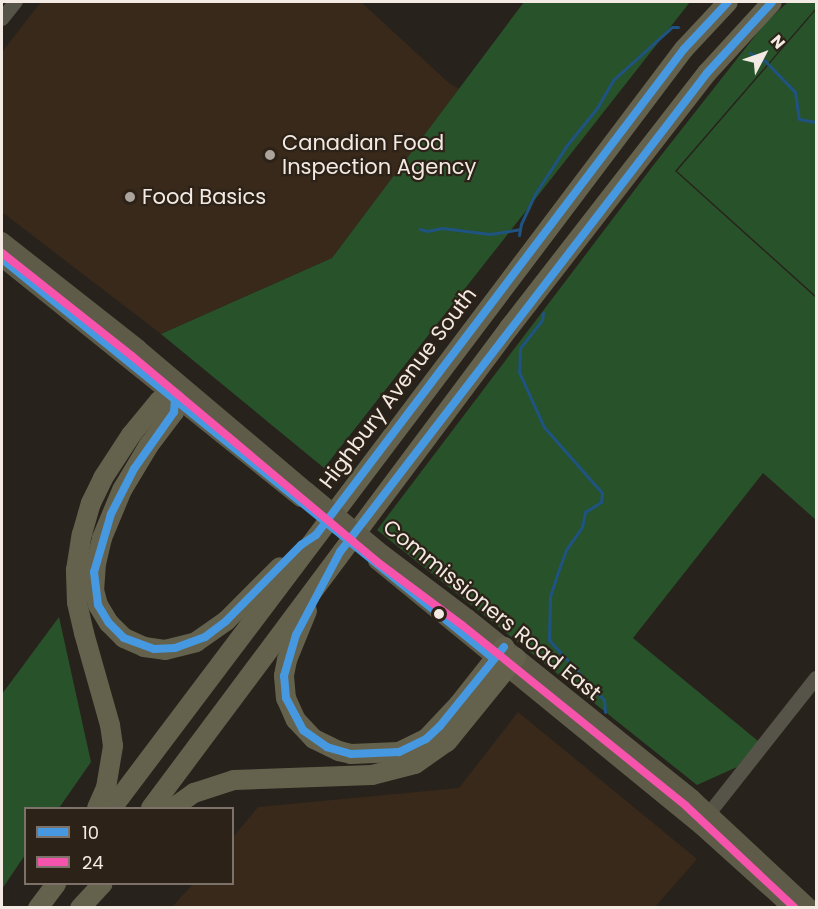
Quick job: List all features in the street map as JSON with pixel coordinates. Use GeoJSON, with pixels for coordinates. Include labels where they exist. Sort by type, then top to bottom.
{"type":"FeatureCollection","features":[{"type":"Feature","properties":{"kind":"highway","name":"Highbury Avenue South"},"geometry":{"type":"LineString","coordinates":[[113,807],[684,49],[728,2]]}},
{"type":"Feature","properties":{"kind":"highway"},"geometry":{"type":"LineString","coordinates":[[152,807],[340,552],[707,73],[772,2]]}},
{"type":"Feature","properties":{"kind":"highway"},"geometry":{"type":"LineString","coordinates":[[180,392],[174,412],[149,445],[122,490],[102,538],[96,562],[94,590],[98,605],[120,635],[144,647],[165,650],[205,637],[226,621],[301,545],[316,535]]}},
{"type":"Feature","properties":{"kind":"highway"},"geometry":{"type":"LineString","coordinates":[[97,807],[106,788],[113,746],[110,725],[77,602],[76,570],[82,534],[91,503],[116,457],[159,401],[180,392]]}},
{"type":"Feature","properties":{"kind":"highway"},"geometry":{"type":"LineString","coordinates":[[340,552],[296,635],[284,676],[290,710],[303,730],[314,739],[339,752],[351,754],[399,752],[416,745],[440,726],[505,658]]}},
{"type":"Feature","properties":{"kind":"highway"},"geometry":{"type":"LineString","coordinates":[[174,807],[194,793],[234,780],[372,775],[415,764],[447,742],[505,658]]}},
{"type":"Feature","properties":{"kind":"highway"},"geometry":{"type":"LineString","coordinates":[[38,908],[53,885]]}},
{"type":"Feature","properties":{"kind":"highway"},"geometry":{"type":"LineString","coordinates":[[79,908],[94,885]]}},
{"type":"Feature","properties":{"kind":"highway"},"geometry":{"type":"LineString","coordinates":[[79,908],[101,885]]}},
{"type":"Feature","properties":{"kind":"main road","name":"Commissioners Road East"},"geometry":{"type":"LineString","coordinates":[[2,240],[303,494],[811,908]]}},
{"type":"Feature","properties":{"kind":"main road","name":"Commissioners Road East"},"geometry":{"type":"LineString","coordinates":[[2,259],[180,392]]}},
{"type":"Feature","properties":{"kind":"main road","name":"Commissioners Road East"},"geometry":{"type":"LineString","coordinates":[[704,820],[791,908]]}},
{"type":"Feature","properties":{"kind":"street"},"geometry":{"type":"LineString","coordinates":[[2,19],[16,2]]}},
{"type":"Feature","properties":{"kind":"street"},"geometry":{"type":"LineString","coordinates":[[704,820],[816,678]]}},
{"type":"Feature","properties":{"kind":"shaded area"},"geometry":{"type":"Polygon","coordinates":[[[41,2],[361,2],[449,83],[459,89],[332,258],[161,334],[2,212],[2,52],[41,2]]]}},
{"type":"Feature","properties":{"kind":"shaded area"},"geometry":{"type":"Polygon","coordinates":[[[518,712],[697,859],[655,907],[172,907],[192,885],[234,885],[234,836],[258,807],[459,788],[518,712]]]}},
{"type":"Feature","properties":{"kind":"green space"},"geometry":{"type":"Polygon","coordinates":[[[524,2],[690,2],[324,468],[161,334],[332,258],[524,2]]]}},
{"type":"Feature","properties":{"kind":"green space"},"geometry":{"type":"Polygon","coordinates":[[[788,2],[816,2],[816,8],[675,171],[816,298],[816,520],[763,473],[633,638],[758,741],[737,767],[697,785],[377,530],[652,167],[766,22],[788,2]]]}},
{"type":"Feature","properties":{"kind":"green space"},"geometry":{"type":"Polygon","coordinates":[[[816,10],[816,296],[677,171],[816,10]]]}},
{"type":"Feature","properties":{"kind":"green space"},"geometry":{"type":"Polygon","coordinates":[[[59,617],[91,762],[60,807],[24,807],[24,856],[2,889],[2,694],[59,617]]]}},
{"type":"Feature","properties":{"kind":"waterway"},"geometry":{"type":"LineString","coordinates":[[519,235],[521,224],[535,194],[567,145],[597,108],[613,80],[672,27],[678,27]]}},
{"type":"Feature","properties":{"kind":"waterway"},"geometry":{"type":"LineString","coordinates":[[750,53],[765,61],[795,92],[799,119],[816,122]]}},
{"type":"Feature","properties":{"kind":"waterway"},"geometry":{"type":"LineString","coordinates":[[420,229],[427,231],[442,228],[490,234],[520,229]]}},
{"type":"Feature","properties":{"kind":"waterway"},"geometry":{"type":"LineString","coordinates":[[543,313],[542,320],[520,348],[519,372],[544,427],[602,493],[601,502],[585,512],[582,527],[566,550],[550,596],[549,640],[604,700],[605,712]]}},
{"type":"Feature","properties":{"kind":"transit line","name":"10"},"geometry":{"type":"LineString","coordinates":[[175,398],[174,412],[134,469],[111,514],[94,572],[98,605],[109,623],[124,638],[154,649],[175,648],[205,637],[226,621],[301,545],[316,535],[684,49],[728,2]]}},
{"type":"Feature","properties":{"kind":"transit line","name":"10"},"geometry":{"type":"LineString","coordinates":[[504,647],[440,726],[426,739],[399,752],[351,754],[327,747],[303,730],[286,698],[284,676],[296,635],[340,552],[707,73],[772,2]]}},
{"type":"Feature","properties":{"kind":"transit line","name":"24"},"geometry":{"type":"LineString","coordinates":[[2,253],[132,356],[376,561],[462,625],[686,806],[795,908]]}},
{"type":"Feature","properties":{"kind":"transit line","name":"10"},"geometry":{"type":"LineString","coordinates":[[2,259],[494,659]]}},
{"type":"Feature","properties":{"kind":"place","name":"Canadian Food Inspection Agency"},"geometry":{"type":"Point","coordinates":[270,155]}},
{"type":"Feature","properties":{"kind":"place","name":"Food Basics"},"geometry":{"type":"Point","coordinates":[130,197]}}]}
